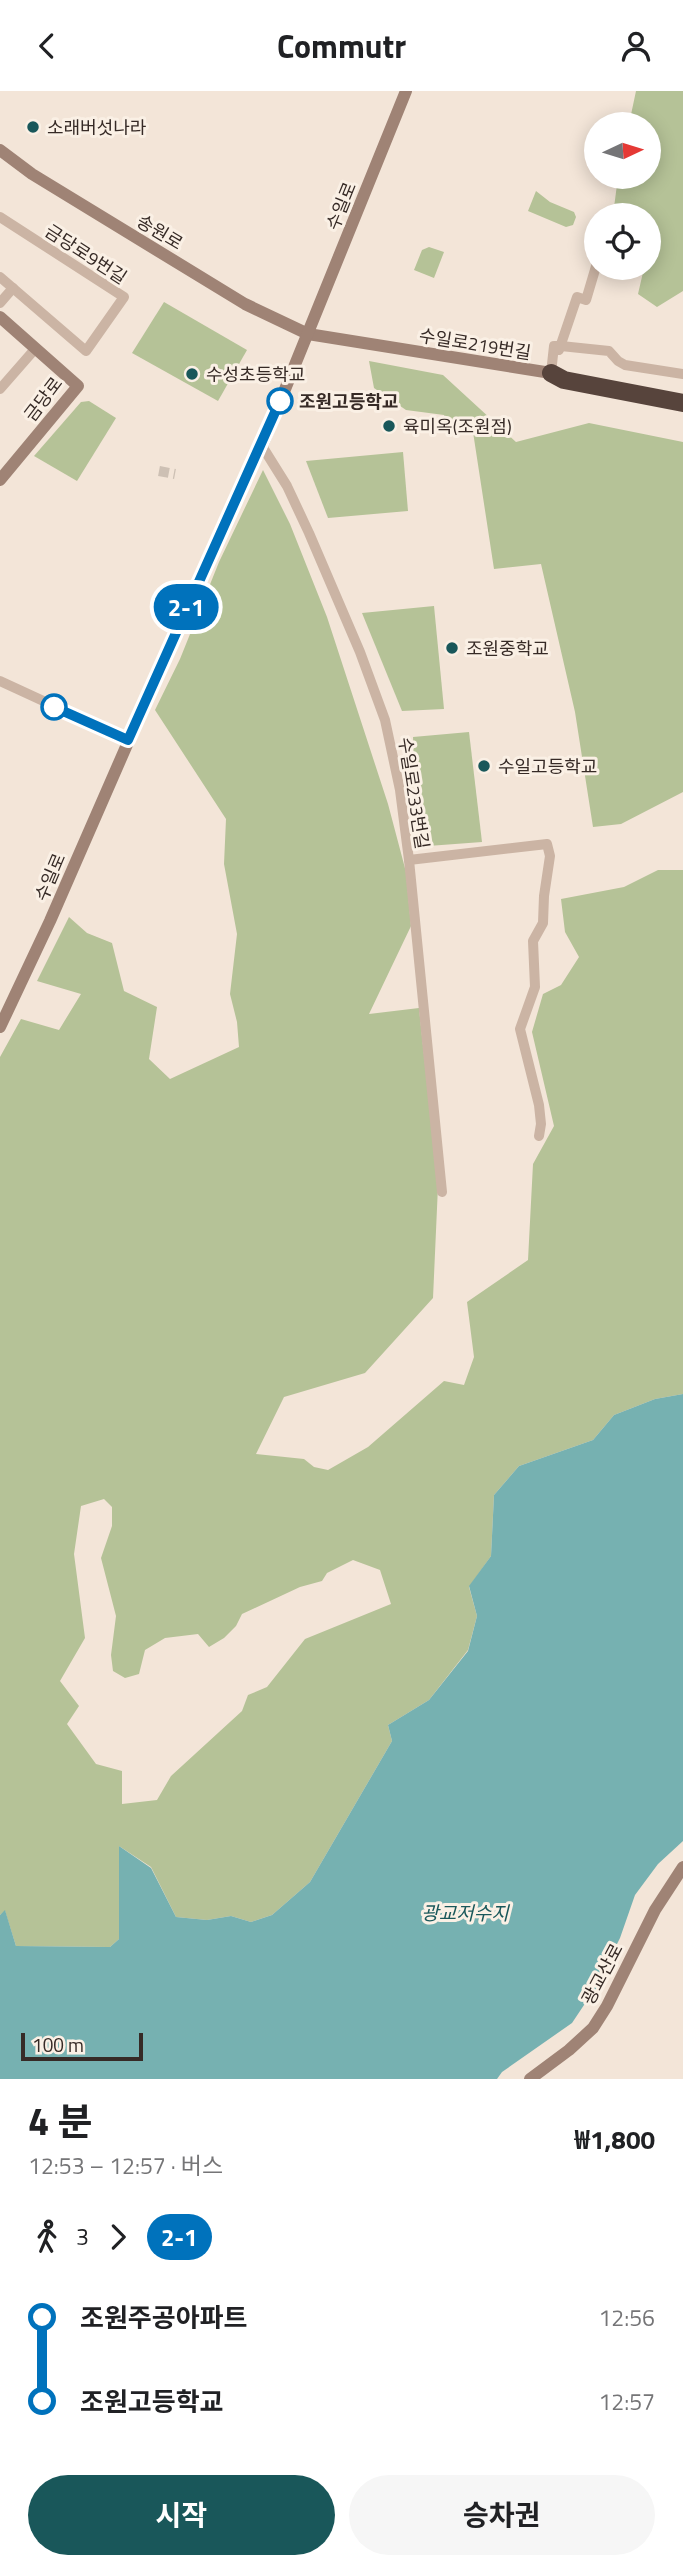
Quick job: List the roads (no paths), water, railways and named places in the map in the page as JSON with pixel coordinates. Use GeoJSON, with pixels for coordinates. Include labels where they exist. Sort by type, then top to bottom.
{"type":"FeatureCollection","features":[{"type":"Feature","properties":{"kind":"highway"},"geometry":{"type":"LineString","coordinates":[[551,373],[683,394]]}},
{"type":"Feature","properties":{"kind":"highway"},"geometry":{"type":"LineString","coordinates":[[551,373],[564,380],[683,403]]}},
{"type":"Feature","properties":{"kind":"street","name":"수일로"},"geometry":{"type":"LineString","coordinates":[[0,1027],[50,921],[222,527],[262,446],[406,91]]}},
{"type":"Feature","properties":{"kind":"street","name":"송원로"},"geometry":{"type":"LineString","coordinates":[[0,150],[32,174],[235,298],[308,334]]}},
{"type":"Feature","properties":{"kind":"street","name":"금당로9번길"},"geometry":{"type":"LineString","coordinates":[[0,217],[124,297],[86,351],[0,277]]}},
{"type":"Feature","properties":{"kind":"street","name":"수일로219번길"},"geometry":{"type":"LineString","coordinates":[[308,334],[551,373],[577,297],[586,300],[592,280]]}},
{"type":"Feature","properties":{"kind":"street"},"geometry":{"type":"LineString","coordinates":[[0,303],[13,288]]}},
{"type":"Feature","properties":{"kind":"street","name":"금당로"},"geometry":{"type":"LineString","coordinates":[[0,317],[78,386],[0,480]]}},
{"type":"Feature","properties":{"kind":"street"},"geometry":{"type":"LineString","coordinates":[[561,345],[609,351],[625,365],[683,374]]}},
{"type":"Feature","properties":{"kind":"street"},"geometry":{"type":"LineString","coordinates":[[0,389],[34,349]]}},
{"type":"Feature","properties":{"kind":"street","name":"수일로233번길"},"geometry":{"type":"LineString","coordinates":[[262,446],[287,487],[309,533],[360,652],[385,720],[400,790],[409,860],[547,844],[550,856],[543,923],[533,941],[535,987],[520,1030],[539,1105],[539,1136]]}},
{"type":"Feature","properties":{"kind":"street"},"geometry":{"type":"LineString","coordinates":[[0,681],[128,740]]}},
{"type":"Feature","properties":{"kind":"street"},"geometry":{"type":"LineString","coordinates":[[409,860],[442,1192]]}},
{"type":"Feature","properties":{"kind":"street","name":"광교산로"},"geometry":{"type":"LineString","coordinates":[[530,2079],[593,2028],[607,2007],[655,1910],[683,1867]]}},
{"type":"Feature","properties":{"kind":"water","name":"광교저수지"},"geometry":{"type":"Polygon","coordinates":[[[683,1394],[683,1841],[658,1864],[635,1895],[620,1938],[600,1978],[599,1987],[572,2023],[502,2072],[497,2079],[0,2079],[0,1915],[5,1910],[16,1946],[110,1947],[119,1939],[119,1846],[151,1868],[176,1917],[207,1920],[231,1916],[251,1922],[272,1915],[310,1882],[392,1741],[388,1725],[429,1700],[468,1651],[477,1616],[469,1586],[491,1556],[494,1495],[519,1466],[593,1440],[614,1415],[655,1399],[683,1394]]]}},
{"type":"Feature","properties":{"kind":"tunnel"},"geometry":{"type":"LineString","coordinates":[[159,471],[175,474]]}},
{"type":"Feature","properties":{"kind":"place","name":"소래버섯나라"},"geometry":{"type":"Point","coordinates":[33,127]}},
{"type":"Feature","properties":{"kind":"place","name":"수성초등학교"},"geometry":{"type":"Point","coordinates":[192,374]}},
{"type":"Feature","properties":{"kind":"place","name":"조원고등학교"},"geometry":{"type":"Point","coordinates":[280,401]}},
{"type":"Feature","properties":{"kind":"place","name":"육미옥(조원점)"},"geometry":{"type":"Point","coordinates":[389,426]}},
{"type":"Feature","properties":{"kind":"place","name":"조원중학교"},"geometry":{"type":"Point","coordinates":[452,648]}},
{"type":"Feature","properties":{"kind":"place","name":"수일고등학교"},"geometry":{"type":"Point","coordinates":[484,766]}}]}
